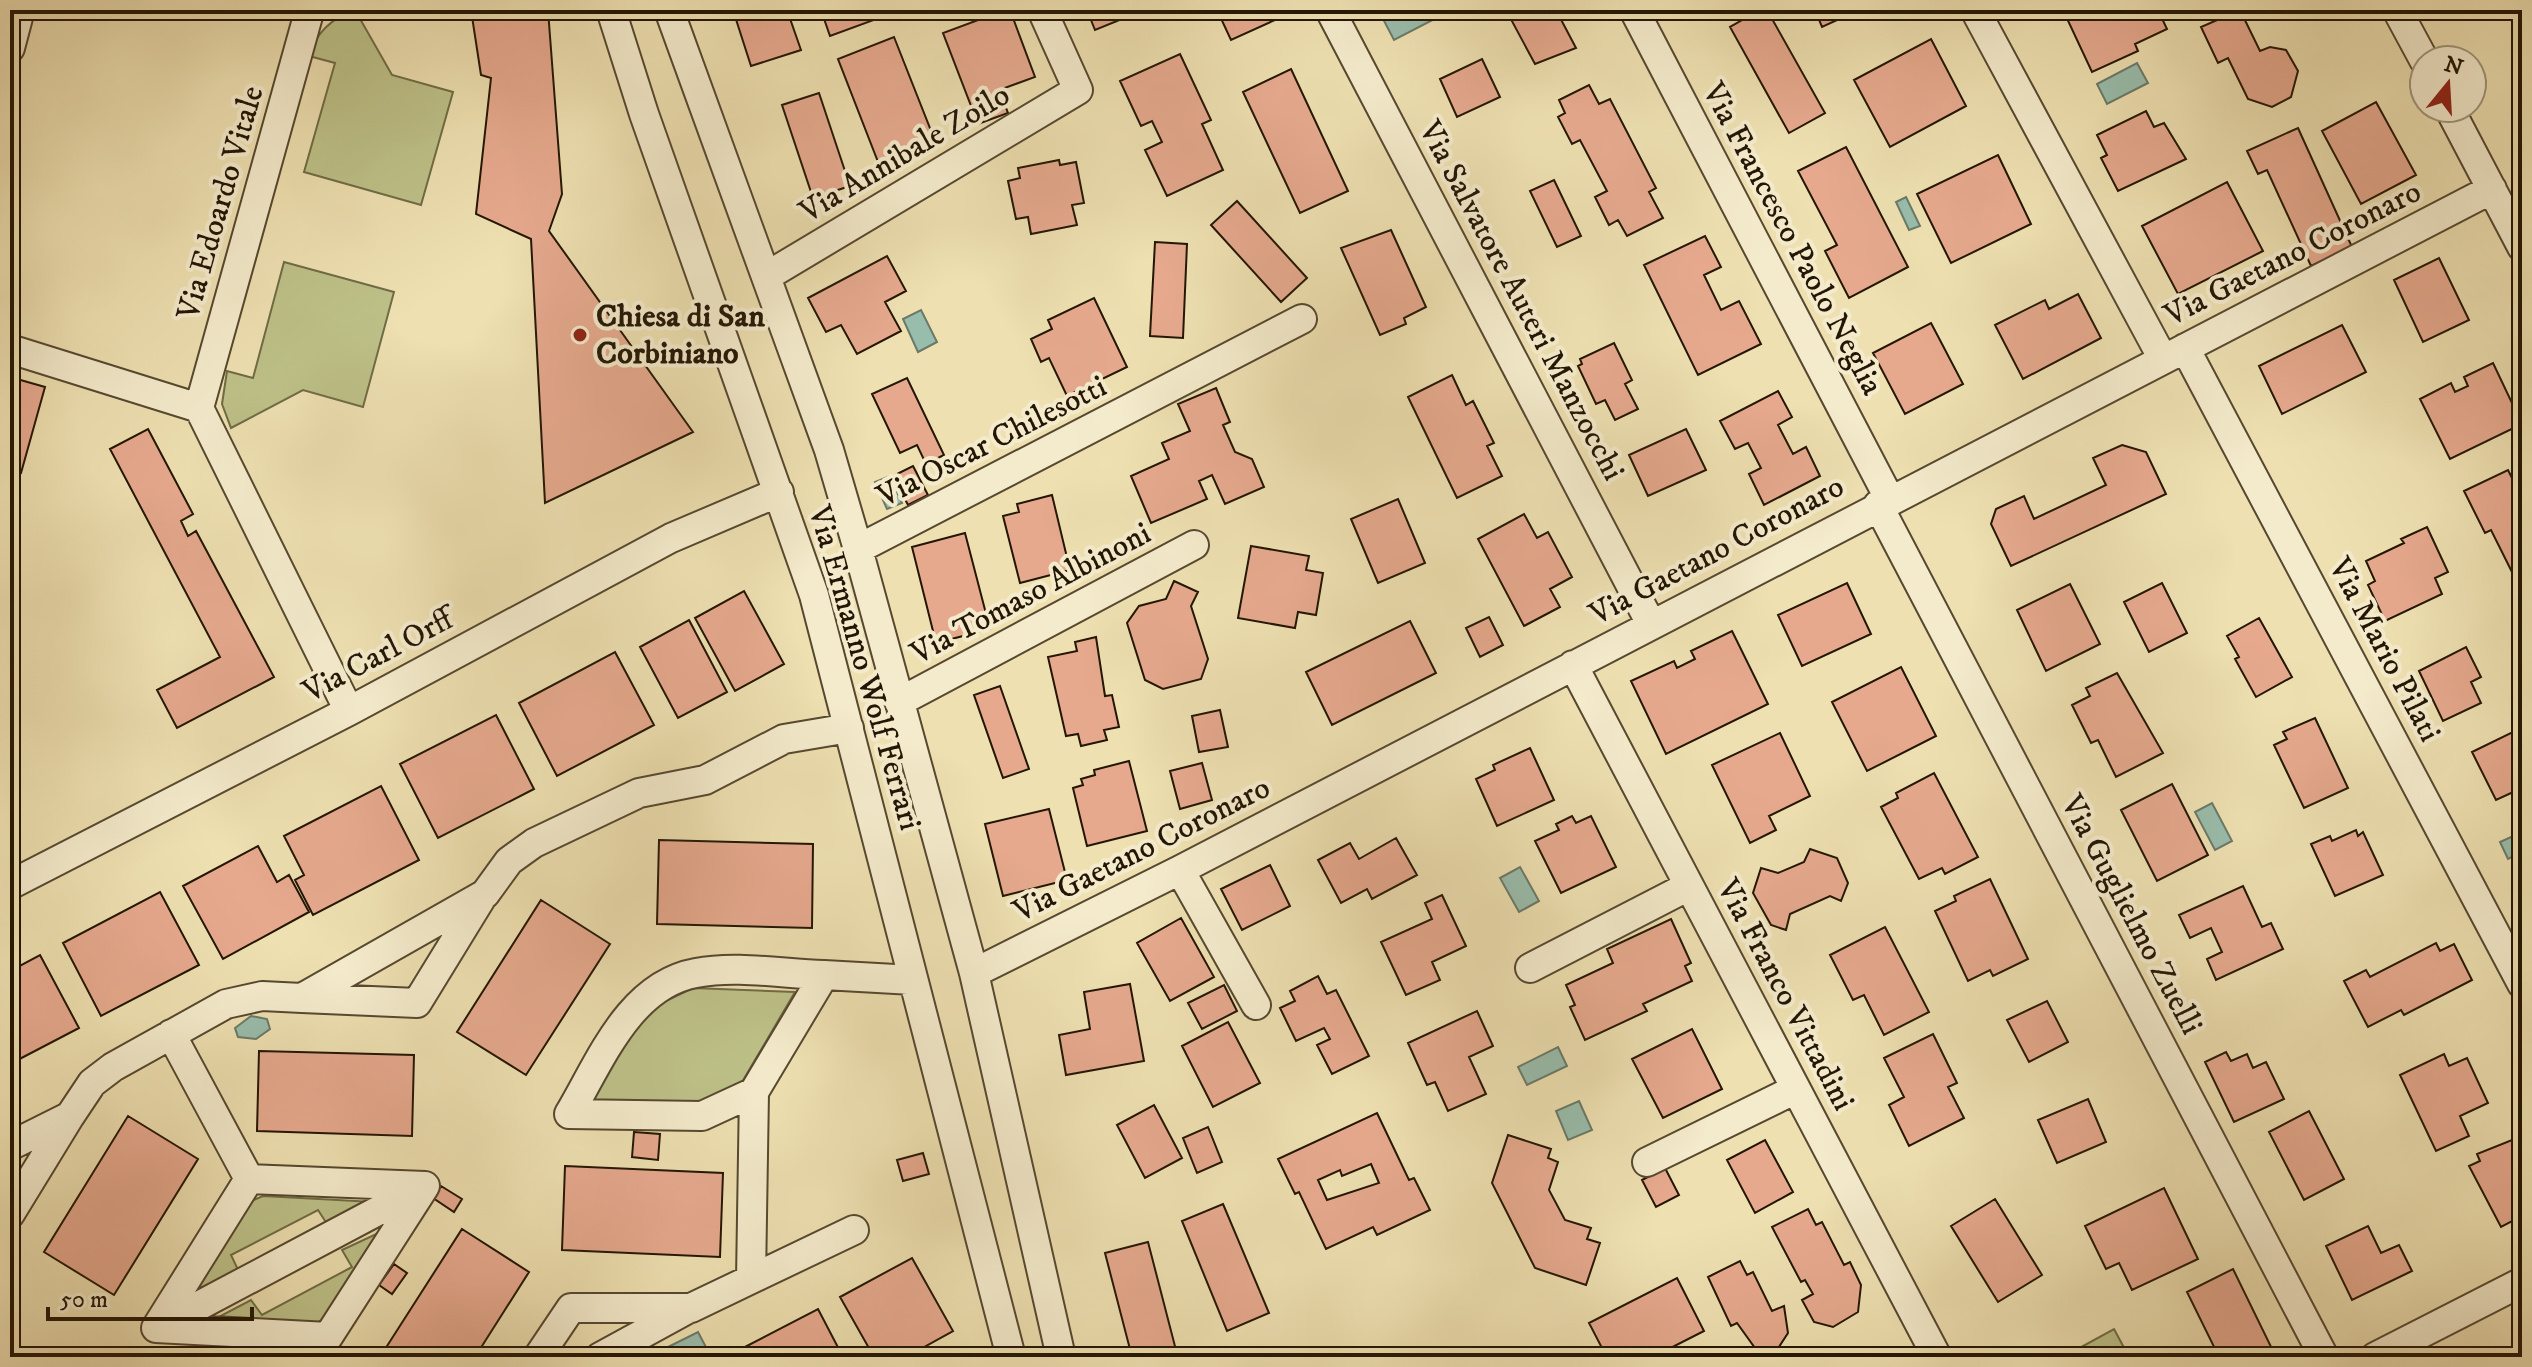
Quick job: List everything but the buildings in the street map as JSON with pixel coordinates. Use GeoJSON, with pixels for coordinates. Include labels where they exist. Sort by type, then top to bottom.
{"type":"FeatureCollection","features":[{"type":"Feature","properties":{"kind":"street"},"geometry":{"type":"LineString","coordinates":[[10,48],[20,10]]}},
{"type":"Feature","properties":{"kind":"street","name":"Via Ermanno Wolf Ferrari"},"geometry":{"type":"LineString","coordinates":[[611,10],[644,114],[817,607],[1011,1357]]}},
{"type":"Feature","properties":{"kind":"street","name":"Via Ermanno Wolf Ferrari"},"geometry":{"type":"LineString","coordinates":[[669,10],[829,450],[858,549],[974,973],[1061,1357]]}},
{"type":"Feature","properties":{"kind":"street","name":"Via Annibale Zoilo"},"geometry":{"type":"LineString","coordinates":[[767,276],[1078,90],[1042,10]]}},
{"type":"Feature","properties":{"kind":"street","name":"Via Salvatore Auteri Manzocchi"},"geometry":{"type":"LineString","coordinates":[[1330,10],[1651,624]]}},
{"type":"Feature","properties":{"kind":"street","name":"Via Francesco Paolo Neglia"},"geometry":{"type":"LineString","coordinates":[[1634,10],[1884,502]]}},
{"type":"Feature","properties":{"kind":"street","name":"Via Mario Pilati"},"geometry":{"type":"LineString","coordinates":[[1975,10],[2174,354],[2522,984]]}},
{"type":"Feature","properties":{"kind":"street"},"geometry":{"type":"LineString","coordinates":[[2397,10],[2415,44]]}},
{"type":"Feature","properties":{"kind":"street","name":"Via Edoardo Vitale"},"geometry":{"type":"LineString","coordinates":[[199,408],[304,12]]}},
{"type":"Feature","properties":{"kind":"street"},"geometry":{"type":"LineString","coordinates":[[2457,124],[2522,247]]}},
{"type":"Feature","properties":{"kind":"street","name":"Via Gaetano Coronaro"},"geometry":{"type":"LineString","coordinates":[[974,973],[1180,870],[2492,189]]}},
{"type":"Feature","properties":{"kind":"street","name":"Via Oscar Chilesotti"},"geometry":{"type":"LineString","coordinates":[[858,549],[1302,319]]}},
{"type":"Feature","properties":{"kind":"street"},"geometry":{"type":"LineString","coordinates":[[10,349],[199,408],[349,711]]}},
{"type":"Feature","properties":{"kind":"street","name":"Via Carl Orff"},"geometry":{"type":"LineString","coordinates":[[10,885],[349,711],[671,538],[779,492]]}},
{"type":"Feature","properties":{"kind":"street","name":"Via Guglielmo Zuelli"},"geometry":{"type":"LineString","coordinates":[[1884,502],[2324,1357]]}},
{"type":"Feature","properties":{"kind":"street","name":"Via Tomaso Albinoni"},"geometry":{"type":"LineString","coordinates":[[899,702],[1194,545]]}},
{"type":"Feature","properties":{"kind":"street","name":"Via Franco Vittadini"},"geometry":{"type":"LineString","coordinates":[[1573,665],[1937,1357]]}},
{"type":"Feature","properties":{"kind":"street"},"geometry":{"type":"LineString","coordinates":[[10,1214],[70,1116],[98,1077],[171,1034],[244,997],[417,1003],[485,894],[509,861],[525,849],[630,796],[705,780],[793,736],[849,728]]}},
{"type":"Feature","properties":{"kind":"street"},"geometry":{"type":"LineString","coordinates":[[1180,870],[1256,1005]]}},
{"type":"Feature","properties":{"kind":"street"},"geometry":{"type":"LineString","coordinates":[[1530,968],[1689,886]]}},
{"type":"Feature","properties":{"kind":"street"},"geometry":{"type":"LineString","coordinates":[[302,998],[485,894]]}},
{"type":"Feature","properties":{"kind":"street"},"geometry":{"type":"LineString","coordinates":[[754,1092],[702,1116],[569,1114],[631,1013],[660,986],[704,972],[913,980]]}},
{"type":"Feature","properties":{"kind":"street"},"geometry":{"type":"LineString","coordinates":[[751,1279],[754,1092],[824,975]]}},
{"type":"Feature","properties":{"kind":"street"},"geometry":{"type":"LineString","coordinates":[[171,1034],[249,1179]]}},
{"type":"Feature","properties":{"kind":"street"},"geometry":{"type":"LineString","coordinates":[[1647,1162],[1796,1089]]}},
{"type":"Feature","properties":{"kind":"street"},"geometry":{"type":"LineString","coordinates":[[10,1146],[70,1116]]}},
{"type":"Feature","properties":{"kind":"street"},"geometry":{"type":"LineString","coordinates":[[249,1179],[425,1186]]}},
{"type":"Feature","properties":{"kind":"street"},"geometry":{"type":"LineString","coordinates":[[156,1328],[249,1179]]}},
{"type":"Feature","properties":{"kind":"street"},"geometry":{"type":"LineString","coordinates":[[156,1328],[425,1186]]}},
{"type":"Feature","properties":{"kind":"street"},"geometry":{"type":"LineString","coordinates":[[156,1328],[334,1347],[425,1186]]}},
{"type":"Feature","properties":{"kind":"street"},"geometry":{"type":"LineString","coordinates":[[600,1357],[691,1308],[854,1230]]}},
{"type":"Feature","properties":{"kind":"street"},"geometry":{"type":"LineString","coordinates":[[2375,1357],[2522,1282]]}},
{"type":"Feature","properties":{"kind":"street"},"geometry":{"type":"LineString","coordinates":[[538,1357],[571,1308],[691,1308]]}},
{"type":"Feature","properties":{"kind":"green space"},"geometry":{"type":"Polygon","coordinates":[[[355,10],[392,75],[453,92],[421,205],[304,172],[335,63],[309,56],[326,27],[355,10]]]}},
{"type":"Feature","properties":{"kind":"green space"},"geometry":{"type":"Polygon","coordinates":[[[284,262],[394,292],[363,407],[303,390],[231,428],[222,404],[227,371],[253,378],[284,262]]]}},
{"type":"Feature","properties":{"kind":"green space"},"geometry":{"type":"Polygon","coordinates":[[[693,988],[795,992],[735,1094],[700,1111],[586,1105],[649,1009],[693,988]]]}},
{"type":"Feature","properties":{"kind":"green space"},"geometry":{"type":"Polygon","coordinates":[[[263,1196],[375,1202],[329,1227],[318,1210],[231,1255],[240,1274],[193,1297],[249,1202],[263,1196]]]}},
{"type":"Feature","properties":{"kind":"green space"},"geometry":{"type":"Polygon","coordinates":[[[387,1229],[331,1318],[317,1326],[207,1323],[251,1300],[262,1315],[352,1267],[342,1250],[387,1229]]]}},
{"type":"Feature","properties":{"kind":"green space"},"geometry":{"type":"Polygon","coordinates":[[[2114,1329],[2129,1357],[2063,1357],[2114,1329]]]}},
{"type":"Feature","properties":{"kind":"shaded area"},"geometry":{"type":"Polygon","coordinates":[[[1396,10],[1448,12],[1394,40],[1382,17],[1396,10]]]}},
{"type":"Feature","properties":{"kind":"shaded area"},"geometry":{"type":"Polygon","coordinates":[[[2137,63],[2148,83],[2107,104],[2097,84],[2137,63]]]}},
{"type":"Feature","properties":{"kind":"shaded area"},"geometry":{"type":"Polygon","coordinates":[[[1906,197],[1920,226],[1909,230],[1896,202],[1906,197]]]}},
{"type":"Feature","properties":{"kind":"shaded area"},"geometry":{"type":"Polygon","coordinates":[[[921,310],[937,342],[918,352],[903,319],[921,310]]]}},
{"type":"Feature","properties":{"kind":"shaded area"},"geometry":{"type":"Polygon","coordinates":[[[890,476],[902,503],[887,509],[875,482],[890,476]]]}},
{"type":"Feature","properties":{"kind":"shaded area"},"geometry":{"type":"Polygon","coordinates":[[[2212,803],[2232,841],[2215,850],[2195,812],[2212,803]]]}},
{"type":"Feature","properties":{"kind":"shaded area"},"geometry":{"type":"Polygon","coordinates":[[[2522,832],[2522,852],[2508,859],[2500,842],[2522,832]]]}},
{"type":"Feature","properties":{"kind":"shaded area"},"geometry":{"type":"Polygon","coordinates":[[[1520,867],[1539,901],[1519,912],[1500,878],[1520,867]]]}},
{"type":"Feature","properties":{"kind":"shaded area"},"geometry":{"type":"Polygon","coordinates":[[[251,1016],[267,1019],[270,1029],[256,1039],[238,1037],[235,1028],[251,1016]]]}},
{"type":"Feature","properties":{"kind":"shaded area"},"geometry":{"type":"Polygon","coordinates":[[[1558,1047],[1567,1066],[1527,1085],[1518,1067],[1558,1047]]]}},
{"type":"Feature","properties":{"kind":"shaded area"},"geometry":{"type":"Polygon","coordinates":[[[1579,1101],[1592,1130],[1568,1140],[1556,1111],[1579,1101]]]}},
{"type":"Feature","properties":{"kind":"shaded area"},"geometry":{"type":"Polygon","coordinates":[[[698,1332],[707,1349],[691,1357],[673,1357],[668,1347],[698,1332]]]}},
{"type":"Feature","properties":{"kind":"place","name":"Chiesa di San Corbiniano"},"geometry":{"type":"Point","coordinates":[580,335]}}]}
